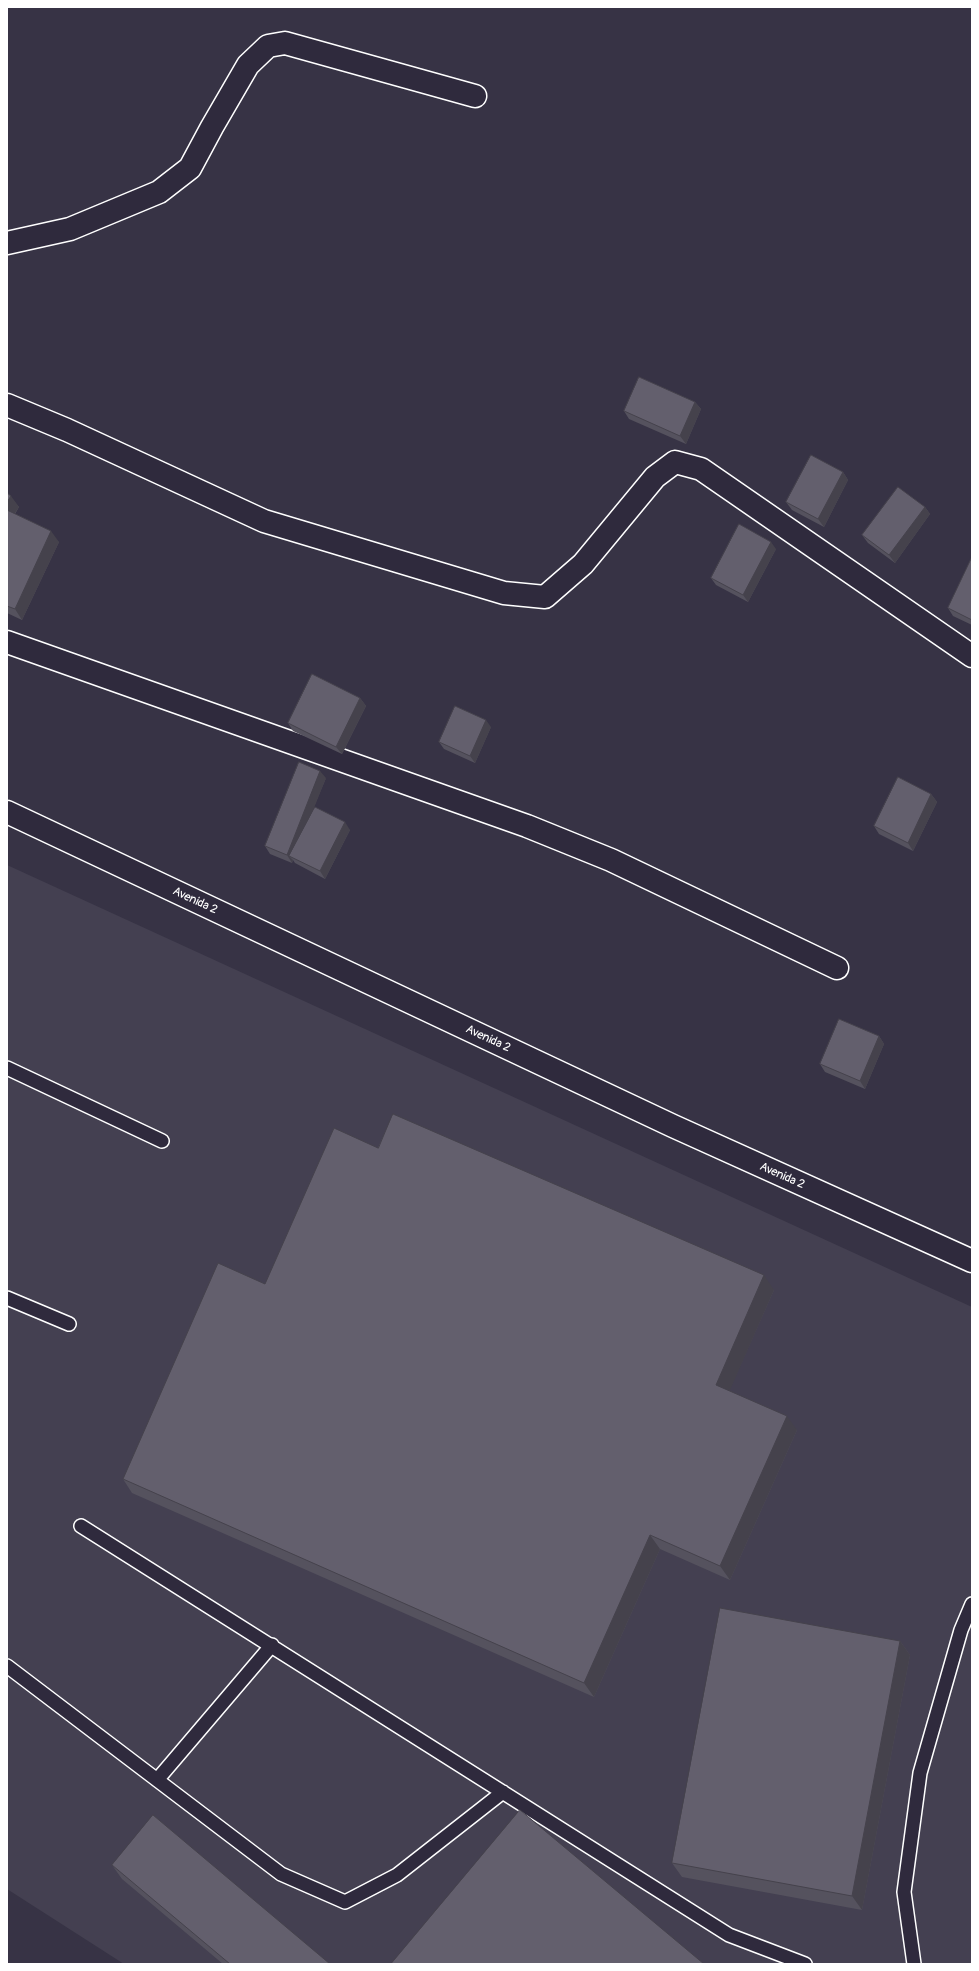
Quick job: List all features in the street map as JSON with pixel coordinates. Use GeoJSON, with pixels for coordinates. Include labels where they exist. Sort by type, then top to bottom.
{"type":"FeatureCollection","features":[{"type":"Feature","properties":{"kind":"street"},"geometry":{"type":"LineString","coordinates":[[7,243],[70,229],[159,192],[190,168],[248,64],[268,46],[285,43],[475,96]]}},
{"type":"Feature","properties":{"kind":"street"},"geometry":{"type":"LineString","coordinates":[[7,405],[67,430],[264,521],[504,593],[545,597],[583,564],[655,477],[675,462],[701,469],[972,656]]}},
{"type":"Feature","properties":{"kind":"street"},"geometry":{"type":"LineString","coordinates":[[7,642],[527,826],[611,860],[837,968]]}},
{"type":"Feature","properties":{"kind":"street","name":"Avenida 2"},"geometry":{"type":"LineString","coordinates":[[7,812],[673,1126],[972,1261]]}},
{"type":"Feature","properties":{"kind":"lane"},"geometry":{"type":"LineString","coordinates":[[7,1068],[162,1141]]}},
{"type":"Feature","properties":{"kind":"lane"},"geometry":{"type":"LineString","coordinates":[[7,1298],[69,1324]]}},
{"type":"Feature","properties":{"kind":"lane"},"geometry":{"type":"LineString","coordinates":[[81,1526],[272,1645],[729,1935],[805,1964]]}},
{"type":"Feature","properties":{"kind":"lane"},"geometry":{"type":"LineString","coordinates":[[914,1964],[904,1892],[920,1773],[961,1630],[972,1604]]}},
{"type":"Feature","properties":{"kind":"lane"},"geometry":{"type":"LineString","coordinates":[[157,1780],[272,1645]]}},
{"type":"Feature","properties":{"kind":"lane"},"geometry":{"type":"LineString","coordinates":[[7,1666],[281,1874],[345,1902],[397,1875],[503,1792]]}},
{"type":"Feature","properties":{"kind":"shaded area"},"geometry":{"type":"Polygon","coordinates":[[[7,865],[972,1307],[972,1964],[124,1964],[7,1889],[7,865]]]}},
{"type":"Feature","properties":{"kind":"building"},"geometry":{"type":"Polygon","coordinates":[[[639,377],[695,402],[680,436],[624,411],[639,377]]]}},
{"type":"Feature","properties":{"kind":"building"},"geometry":{"type":"Polygon","coordinates":[[[811,455],[843,472],[818,519],[786,502],[811,455]]]}},
{"type":"Feature","properties":{"kind":"building"},"geometry":{"type":"Polygon","coordinates":[[[898,487],[925,507],[889,555],[862,535],[898,487]]]}},
{"type":"Feature","properties":{"kind":"building"},"geometry":{"type":"Polygon","coordinates":[[[7,493],[11,496],[7,502],[7,493]]]}},
{"type":"Feature","properties":{"kind":"building"},"geometry":{"type":"Polygon","coordinates":[[[7,510],[51,531],[15,609],[7,606],[7,510]]]}},
{"type":"Feature","properties":{"kind":"building"},"geometry":{"type":"Polygon","coordinates":[[[739,524],[771,542],[743,595],[711,578],[739,524]]]}},
{"type":"Feature","properties":{"kind":"building"},"geometry":{"type":"Polygon","coordinates":[[[972,557],[972,620],[948,608],[972,557]]]}},
{"type":"Feature","properties":{"kind":"building"},"geometry":{"type":"Polygon","coordinates":[[[312,674],[360,698],[336,747],[288,723],[312,674]]]}},
{"type":"Feature","properties":{"kind":"building"},"geometry":{"type":"Polygon","coordinates":[[[455,706],[486,720],[470,756],[439,742],[455,706]]]}},
{"type":"Feature","properties":{"kind":"building"},"geometry":{"type":"Polygon","coordinates":[[[299,762],[320,771],[287,855],[265,846],[299,762]]]}},
{"type":"Feature","properties":{"kind":"building"},"geometry":{"type":"Polygon","coordinates":[[[898,777],[931,794],[908,843],[874,826],[898,777]]]}},
{"type":"Feature","properties":{"kind":"building"},"geometry":{"type":"Polygon","coordinates":[[[315,807],[345,822],[320,871],[289,856],[315,807]]]}},
{"type":"Feature","properties":{"kind":"building"},"geometry":{"type":"Polygon","coordinates":[[[839,1019],[879,1036],[860,1081],[820,1064],[839,1019]]]}},
{"type":"Feature","properties":{"kind":"building"},"geometry":{"type":"Polygon","coordinates":[[[393,1114],[764,1275],[716,1385],[787,1416],[720,1566],[650,1535],[584,1683],[123,1479],[218,1263],[265,1284],[334,1128],[378,1148],[393,1114]]]}},
{"type":"Feature","properties":{"kind":"building"},"geometry":{"type":"Polygon","coordinates":[[[720,1608],[900,1641],[852,1896],[672,1863],[720,1608]]]}},
{"type":"Feature","properties":{"kind":"building"},"geometry":{"type":"Polygon","coordinates":[[[520,1810],[704,1964],[391,1964],[520,1810]]]}},
{"type":"Feature","properties":{"kind":"building"},"geometry":{"type":"Polygon","coordinates":[[[153,1815],[330,1964],[230,1964],[112,1865],[153,1815]]]}}]}
